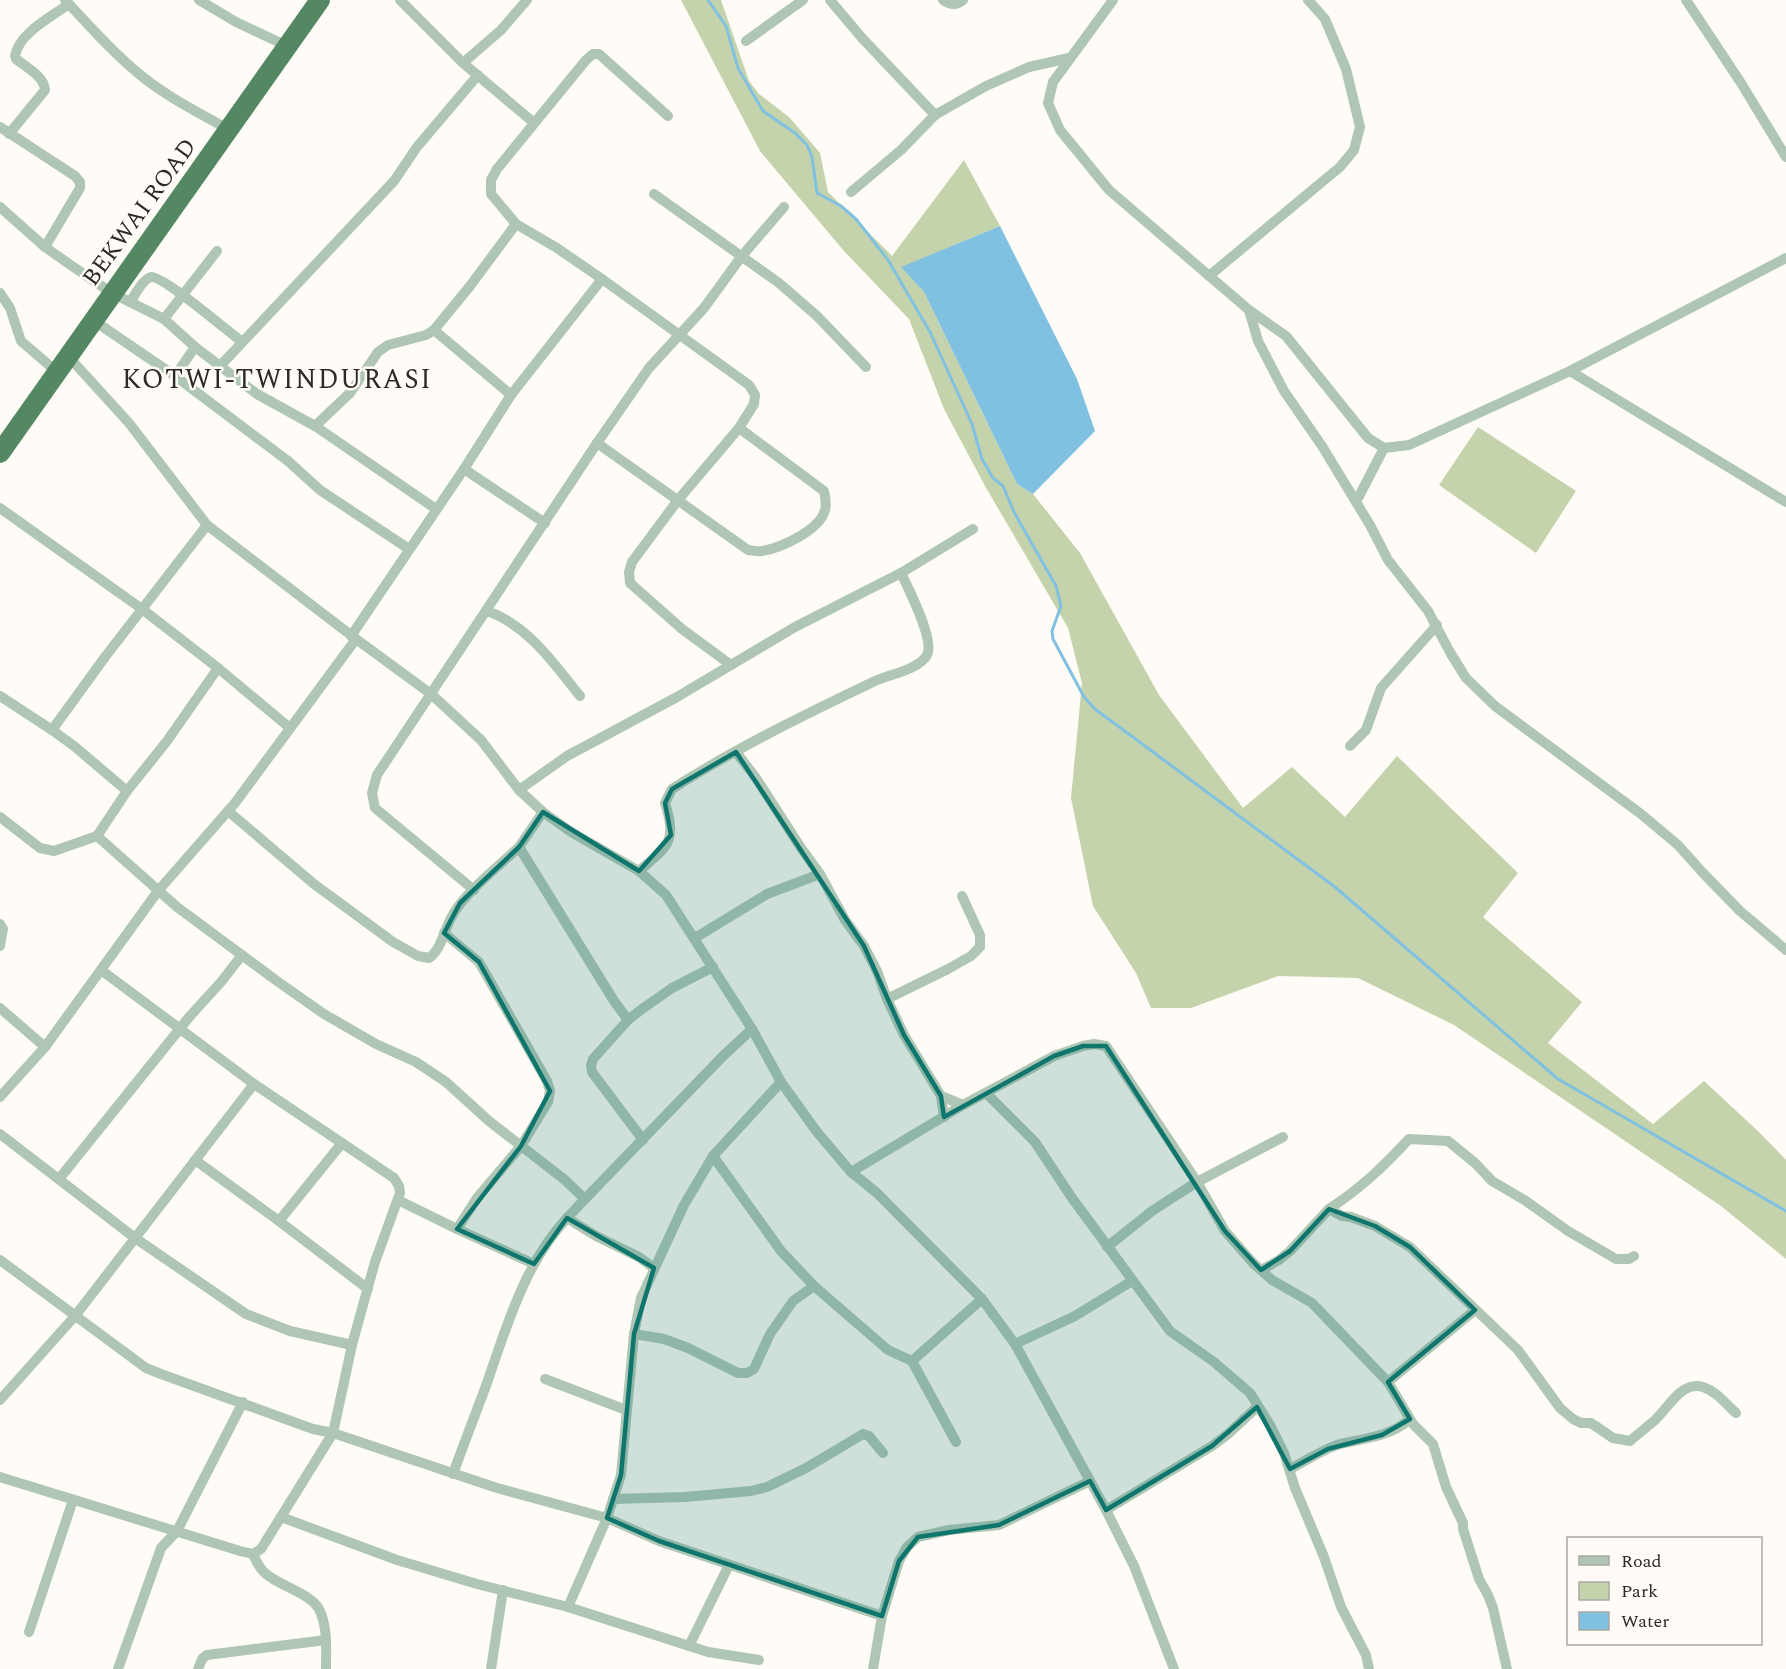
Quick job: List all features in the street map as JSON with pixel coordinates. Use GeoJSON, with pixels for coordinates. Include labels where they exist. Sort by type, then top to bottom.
{"type":"FeatureCollection","features":[{"type":"Feature","properties":{"kind":"highway","name":"BEKWAI ROAD"},"geometry":{"type":"LineString","coordinates":[[3,441],[63,364],[93,320],[121,297],[229,130],[320,0]]}},
{"type":"Feature","properties":{"kind":"street"},"geometry":{"type":"LineString","coordinates":[[462,63],[501,30],[527,0]]}},
{"type":"Feature","properties":{"kind":"street"},"geometry":{"type":"LineString","coordinates":[[746,42],[803,0]]}},
{"type":"Feature","properties":{"kind":"street"},"geometry":{"type":"LineString","coordinates":[[830,0],[862,38],[935,115]]}},
{"type":"Feature","properties":{"kind":"street"},"geometry":{"type":"LineString","coordinates":[[943,0],[949,4],[956,4],[963,0]]}},
{"type":"Feature","properties":{"kind":"street"},"geometry":{"type":"LineString","coordinates":[[1113,0],[1053,82],[1048,103],[1060,130],[1109,190],[1249,310],[1286,336],[1368,438],[1384,448],[1409,445],[1570,371],[1786,258]]}},
{"type":"Feature","properties":{"kind":"street"},"geometry":{"type":"LineString","coordinates":[[1209,276],[1340,167],[1354,150],[1360,127],[1346,69],[1325,19],[1308,0]]}},
{"type":"Feature","properties":{"kind":"street"},"geometry":{"type":"LineString","coordinates":[[1686,0],[1786,157]]}},
{"type":"Feature","properties":{"kind":"street"},"geometry":{"type":"LineString","coordinates":[[201,1],[236,22],[287,46]]}},
{"type":"Feature","properties":{"kind":"street"},"geometry":{"type":"LineString","coordinates":[[406,2],[462,63],[534,122]]}},
{"type":"Feature","properties":{"kind":"street"},"geometry":{"type":"LineString","coordinates":[[9,134],[45,90],[41,79],[15,56],[18,44],[71,3],[109,48],[139,75],[173,98],[229,130]]}},
{"type":"Feature","properties":{"kind":"street"},"geometry":{"type":"LineString","coordinates":[[668,116],[600,54],[593,54],[585,60],[496,169],[491,180],[491,194],[516,224],[557,248],[602,279],[748,385],[755,394],[754,404],[739,428],[678,500],[632,562],[629,572],[630,583],[682,629],[730,665]]}},
{"type":"Feature","properties":{"kind":"street"},"geometry":{"type":"LineString","coordinates":[[851,192],[901,150],[935,115],[986,86],[1029,67],[1069,58]]}},
{"type":"Feature","properties":{"kind":"street"},"geometry":{"type":"LineString","coordinates":[[221,365],[394,181],[417,147],[477,75]]}},
{"type":"Feature","properties":{"kind":"street"},"geometry":{"type":"LineString","coordinates":[[0,127],[75,176],[80,182],[80,188],[45,247]]}},
{"type":"Feature","properties":{"kind":"street"},"geometry":{"type":"LineString","coordinates":[[654,194],[779,283],[817,315],[866,368]]}},
{"type":"Feature","properties":{"kind":"street"},"geometry":{"type":"LineString","coordinates":[[0,207],[45,247],[121,297],[164,319],[195,347],[257,394],[315,426],[436,509]]}},
{"type":"Feature","properties":{"kind":"street"},"geometry":{"type":"LineString","coordinates":[[474,890],[375,808],[372,793],[377,775],[649,368],[704,308],[741,257],[784,207]]}},
{"type":"Feature","properties":{"kind":"street"},"geometry":{"type":"LineString","coordinates":[[315,426],[350,393],[378,352],[387,345],[426,335],[434,330],[516,224]]}},
{"type":"Feature","properties":{"kind":"street"},"geometry":{"type":"LineString","coordinates":[[164,319],[217,251]]}},
{"type":"Feature","properties":{"kind":"street"},"geometry":{"type":"LineString","coordinates":[[121,297],[148,278],[153,277],[183,295],[242,342]]}},
{"type":"Feature","properties":{"kind":"street"},"geometry":{"type":"LineString","coordinates":[[0,1097],[45,1047],[158,891],[228,811],[290,728],[353,638],[511,395],[602,279]]}},
{"type":"Feature","properties":{"kind":"street"},"geometry":{"type":"LineString","coordinates":[[0,293],[10,308],[21,341],[63,364],[129,423],[207,525],[353,638],[431,694],[481,740],[519,790],[543,813],[639,871],[666,894],[752,1029],[781,1082],[817,1132],[851,1172],[877,1193],[982,1299],[1015,1344],[1134,1566],[1174,1669]]}},
{"type":"Feature","properties":{"kind":"street"},"geometry":{"type":"LineString","coordinates":[[1249,310],[1258,341],[1284,391],[1356,501],[1388,560],[1428,611],[1467,678],[1495,706],[1641,814],[1678,845],[1740,911],[1786,950]]}},
{"type":"Feature","properties":{"kind":"street"},"geometry":{"type":"LineString","coordinates":[[93,320],[175,376],[288,460],[321,490],[409,549]]}},
{"type":"Feature","properties":{"kind":"street"},"geometry":{"type":"LineString","coordinates":[[434,330],[511,395]]}},
{"type":"Feature","properties":{"kind":"street"},"geometry":{"type":"LineString","coordinates":[[175,376],[195,347]]}},
{"type":"Feature","properties":{"kind":"street"},"geometry":{"type":"LineString","coordinates":[[1570,371],[1786,502]]}},
{"type":"Feature","properties":{"kind":"street"},"geometry":{"type":"LineString","coordinates":[[597,443],[748,550],[760,552],[798,538],[817,525],[825,512],[826,500],[824,491],[739,428]]}},
{"type":"Feature","properties":{"kind":"street"},"geometry":{"type":"LineString","coordinates":[[1356,501],[1384,448]]}},
{"type":"Feature","properties":{"kind":"street"},"geometry":{"type":"LineString","coordinates":[[464,469],[545,523]]}},
{"type":"Feature","properties":{"kind":"street"},"geometry":{"type":"LineString","coordinates":[[0,508],[142,609],[290,728]]}},
{"type":"Feature","properties":{"kind":"street"},"geometry":{"type":"LineString","coordinates":[[52,730],[207,525]]}},
{"type":"Feature","properties":{"kind":"street"},"geometry":{"type":"LineString","coordinates":[[519,790],[567,756],[795,627],[901,573],[973,529]]}},
{"type":"Feature","properties":{"kind":"street"},"geometry":{"type":"LineString","coordinates":[[639,871],[668,843],[671,823],[665,803],[672,789],[795,720],[878,680],[917,665],[927,656],[929,650],[921,614],[901,573]]}},
{"type":"Feature","properties":{"kind":"street"},"geometry":{"type":"LineString","coordinates":[[487,611],[502,616],[526,635],[580,696]]}},
{"type":"Feature","properties":{"kind":"street"},"geometry":{"type":"LineString","coordinates":[[1350,746],[1366,730],[1381,688],[1437,626]]}},
{"type":"Feature","properties":{"kind":"street"},"geometry":{"type":"LineString","coordinates":[[0,817],[40,848],[54,851],[97,836],[127,791],[167,741],[218,668]]}},
{"type":"Feature","properties":{"kind":"street"},"geometry":{"type":"LineString","coordinates":[[0,696],[74,746],[127,791]]}},
{"type":"Feature","properties":{"kind":"street"},"geometry":{"type":"LineString","coordinates":[[736,752],[820,874],[844,920],[864,946],[904,1035],[941,1096],[944,1117]]}},
{"type":"Feature","properties":{"kind":"street"},"geometry":{"type":"LineString","coordinates":[[228,811],[314,884],[393,942],[418,956],[429,958],[435,954],[451,917],[460,903],[519,847],[543,813]]}},
{"type":"Feature","properties":{"kind":"street"},"geometry":{"type":"LineString","coordinates":[[97,836],[158,891],[324,1014],[376,1044],[432,1072],[585,1198]]}},
{"type":"Feature","properties":{"kind":"street"},"geometry":{"type":"LineString","coordinates":[[519,847],[628,1020]]}},
{"type":"Feature","properties":{"kind":"street"},"geometry":{"type":"LineString","coordinates":[[695,938],[767,894],[820,874]]}},
{"type":"Feature","properties":{"kind":"street"},"geometry":{"type":"LineString","coordinates":[[886,999],[948,969],[971,956],[980,947],[980,935],[962,896]]}},
{"type":"Feature","properties":{"kind":"street"},"geometry":{"type":"LineString","coordinates":[[0,924],[3,929],[0,946]]}},
{"type":"Feature","properties":{"kind":"street"},"geometry":{"type":"LineString","coordinates":[[444,933],[479,962],[547,1081],[550,1091],[548,1102],[521,1146],[477,1198],[457,1229]]}},
{"type":"Feature","properties":{"kind":"street"},"geometry":{"type":"LineString","coordinates":[[59,1179],[242,955]]}},
{"type":"Feature","properties":{"kind":"street"},"geometry":{"type":"LineString","coordinates":[[643,1140],[592,1072],[593,1059],[628,1020],[672,988],[713,967]]}},
{"type":"Feature","properties":{"kind":"street"},"geometry":{"type":"LineString","coordinates":[[0,1477],[253,1554],[261,1550],[333,1434],[352,1345],[400,1193],[394,1178],[254,1084],[100,970]]}},
{"type":"Feature","properties":{"kind":"street"},"geometry":{"type":"LineString","coordinates":[[0,1008],[45,1047]]}},
{"type":"Feature","properties":{"kind":"street"},"geometry":{"type":"LineString","coordinates":[[453,1474],[500,1342],[534,1264],[558,1228],[723,1056],[752,1029]]}},
{"type":"Feature","properties":{"kind":"street"},"geometry":{"type":"LineString","coordinates":[[851,1172],[963,1105],[1054,1056],[1083,1046],[1094,1044],[1106,1046],[1197,1182],[1226,1231],[1272,1280],[1312,1303],[1388,1382],[1410,1419],[1433,1444],[1446,1487],[1462,1523],[1479,1579],[1493,1608],[1507,1669]]}},
{"type":"Feature","properties":{"kind":"street"},"geometry":{"type":"LineString","coordinates":[[568,1607],[607,1518],[621,1475],[634,1334],[641,1298],[684,1205],[713,1156],[781,1082]]}},
{"type":"Feature","properties":{"kind":"street"},"geometry":{"type":"LineString","coordinates":[[0,1400],[75,1316],[254,1084]]}},
{"type":"Feature","properties":{"kind":"street"},"geometry":{"type":"LineString","coordinates":[[986,1092],[1035,1142],[1072,1198],[1170,1331],[1233,1377],[1250,1393],[1276,1437],[1290,1469],[1295,1488],[1324,1557],[1341,1607],[1366,1655],[1369,1669]]}},
{"type":"Feature","properties":{"kind":"street"},"geometry":{"type":"LineString","coordinates":[[941,1096],[963,1105]]}},
{"type":"Feature","properties":{"kind":"street"},"geometry":{"type":"LineString","coordinates":[[0,1134],[135,1238],[246,1314],[290,1331],[352,1345]]}},
{"type":"Feature","properties":{"kind":"street"},"geometry":{"type":"LineString","coordinates":[[1107,1247],[1152,1211],[1197,1182],[1283,1137]]}},
{"type":"Feature","properties":{"kind":"street"},"geometry":{"type":"LineString","coordinates":[[1261,1270],[1290,1251],[1329,1209],[1356,1192],[1409,1139],[1448,1141],[1475,1163],[1492,1181],[1539,1209],[1568,1231],[1616,1259],[1629,1259],[1634,1256]]}},
{"type":"Feature","properties":{"kind":"street"},"geometry":{"type":"LineString","coordinates":[[279,1221],[342,1143]]}},
{"type":"Feature","properties":{"kind":"street"},"geometry":{"type":"LineString","coordinates":[[713,1156],[782,1251],[814,1286],[888,1350],[912,1361],[956,1442]]}},
{"type":"Feature","properties":{"kind":"street"},"geometry":{"type":"LineString","coordinates":[[195,1160],[368,1289]]}},
{"type":"Feature","properties":{"kind":"street"},"geometry":{"type":"LineString","coordinates":[[398,1200],[534,1264]]}},
{"type":"Feature","properties":{"kind":"street"},"geometry":{"type":"LineString","coordinates":[[1329,1209],[1342,1216],[1375,1226],[1402,1241],[1518,1350],[1560,1408],[1573,1419],[1581,1423],[1592,1423],[1613,1438],[1630,1441],[1656,1419],[1677,1396],[1694,1386],[1714,1393],[1736,1413]]}},
{"type":"Feature","properties":{"kind":"street"},"geometry":{"type":"LineString","coordinates":[[567,1218],[596,1236],[639,1257],[654,1268]]}},
{"type":"Feature","properties":{"kind":"street"},"geometry":{"type":"LineString","coordinates":[[0,1260],[146,1368],[313,1429],[497,1488],[607,1518],[659,1541],[882,1616]]}},
{"type":"Feature","properties":{"kind":"street"},"geometry":{"type":"LineString","coordinates":[[1015,1344],[1075,1316],[1132,1281]]}},
{"type":"Feature","properties":{"kind":"street"},"geometry":{"type":"LineString","coordinates":[[634,1334],[664,1339],[688,1348],[738,1373],[747,1373],[754,1369],[770,1334],[793,1301],[814,1286]]}},
{"type":"Feature","properties":{"kind":"street"},"geometry":{"type":"LineString","coordinates":[[912,1361],[982,1299]]}},
{"type":"Feature","properties":{"kind":"street"},"geometry":{"type":"LineString","coordinates":[[1388,1382],[1475,1310]]}},
{"type":"Feature","properties":{"kind":"street"},"geometry":{"type":"LineString","coordinates":[[545,1378],[626,1410]]}},
{"type":"Feature","properties":{"kind":"street"},"geometry":{"type":"LineString","coordinates":[[118,1669],[161,1548],[177,1531],[243,1402]]}},
{"type":"Feature","properties":{"kind":"street"},"geometry":{"type":"LineString","coordinates":[[1106,1510],[1212,1446],[1257,1407]]}},
{"type":"Feature","properties":{"kind":"street"},"geometry":{"type":"LineString","coordinates":[[1290,1469],[1339,1444],[1361,1442],[1397,1429],[1410,1419]]}},
{"type":"Feature","properties":{"kind":"street"},"geometry":{"type":"LineString","coordinates":[[613,1499],[685,1497],[751,1491],[767,1487],[806,1468],[863,1434],[870,1436],[883,1453]]}},
{"type":"Feature","properties":{"kind":"street"},"geometry":{"type":"LineString","coordinates":[[873,1669],[882,1616],[899,1561],[907,1547],[918,1537],[949,1530],[999,1525],[1090,1481]]}},
{"type":"Feature","properties":{"kind":"street"},"geometry":{"type":"LineString","coordinates":[[29,1632],[73,1500]]}},
{"type":"Feature","properties":{"kind":"street"},"geometry":{"type":"LineString","coordinates":[[281,1517],[397,1560],[568,1607],[708,1652],[759,1660]]}},
{"type":"Feature","properties":{"kind":"street"},"geometry":{"type":"LineString","coordinates":[[253,1554],[265,1573],[318,1606],[326,1640],[326,1669]]}},
{"type":"Feature","properties":{"kind":"street"},"geometry":{"type":"LineString","coordinates":[[689,1646],[729,1564]]}},
{"type":"Feature","properties":{"kind":"street"},"geometry":{"type":"LineString","coordinates":[[491,1669],[503,1590]]}},
{"type":"Feature","properties":{"kind":"street"},"geometry":{"type":"LineString","coordinates":[[198,1669],[202,1659],[207,1655],[326,1640]]}},
{"type":"Feature","properties":{"kind":"highlighted area"},"geometry":{"type":"Polygon","coordinates":[[[736,752],[864,946],[904,1035],[941,1096],[944,1117],[1054,1056],[1083,1046],[1106,1046],[1225,1231],[1261,1270],[1290,1251],[1329,1209],[1375,1226],[1410,1247],[1475,1310],[1388,1382],[1410,1419],[1382,1435],[1328,1449],[1290,1469],[1257,1407],[1212,1446],[1106,1510],[1090,1481],[999,1525],[918,1537],[899,1561],[882,1616],[659,1541],[607,1518],[621,1475],[634,1334],[654,1268],[567,1218],[534,1264],[457,1229],[521,1146],[550,1091],[479,962],[444,933],[460,903],[519,847],[543,812],[639,871],[671,835],[665,803],[672,789],[736,752]]]}},
{"type":"Feature","properties":{"kind":"green space"},"geometry":{"type":"Polygon","coordinates":[[[681,0],[721,0],[749,81],[759,94],[789,117],[820,153],[828,192],[892,256],[964,160],[1000,226],[902,267],[924,292],[1017,484],[1033,494],[1080,553],[1159,695],[1243,808],[1292,767],[1345,817],[1397,756],[1518,873],[1483,917],[1582,1002],[1548,1043],[1653,1124],[1704,1081],[1786,1160],[1786,1259],[1721,1206],[1454,1025],[1358,978],[1278,976],[1191,1008],[1151,1008],[1136,973],[1093,906],[1071,798],[1082,683],[1068,628],[985,486],[944,409],[909,319],[844,251],[760,151],[681,0]]]}},
{"type":"Feature","properties":{"kind":"green space"},"geometry":{"type":"Polygon","coordinates":[[[1478,427],[1576,491],[1536,553],[1439,485],[1478,427]]]}},
{"type":"Feature","properties":{"kind":"water"},"geometry":{"type":"Polygon","coordinates":[[[1000,226],[1077,379],[1095,431],[1033,494],[1017,484],[924,292],[901,267],[1000,226]]]}},
{"type":"Feature","properties":{"kind":"waterway"},"geometry":{"type":"LineString","coordinates":[[708,0],[726,26],[738,68],[763,111],[795,133],[807,145],[812,157],[817,193],[841,206],[856,219],[888,260],[930,332],[972,424],[982,459],[993,478],[1003,486],[1015,514],[1056,586],[1061,606],[1052,631],[1053,639],[1084,697],[1095,709],[1335,887],[1558,1079],[1786,1211]]}},
{"type":"Feature","properties":{"kind":"district","name":"KOTWI-TWINDURASI"},"geometry":{"type":"Point","coordinates":[277,379]}}]}
